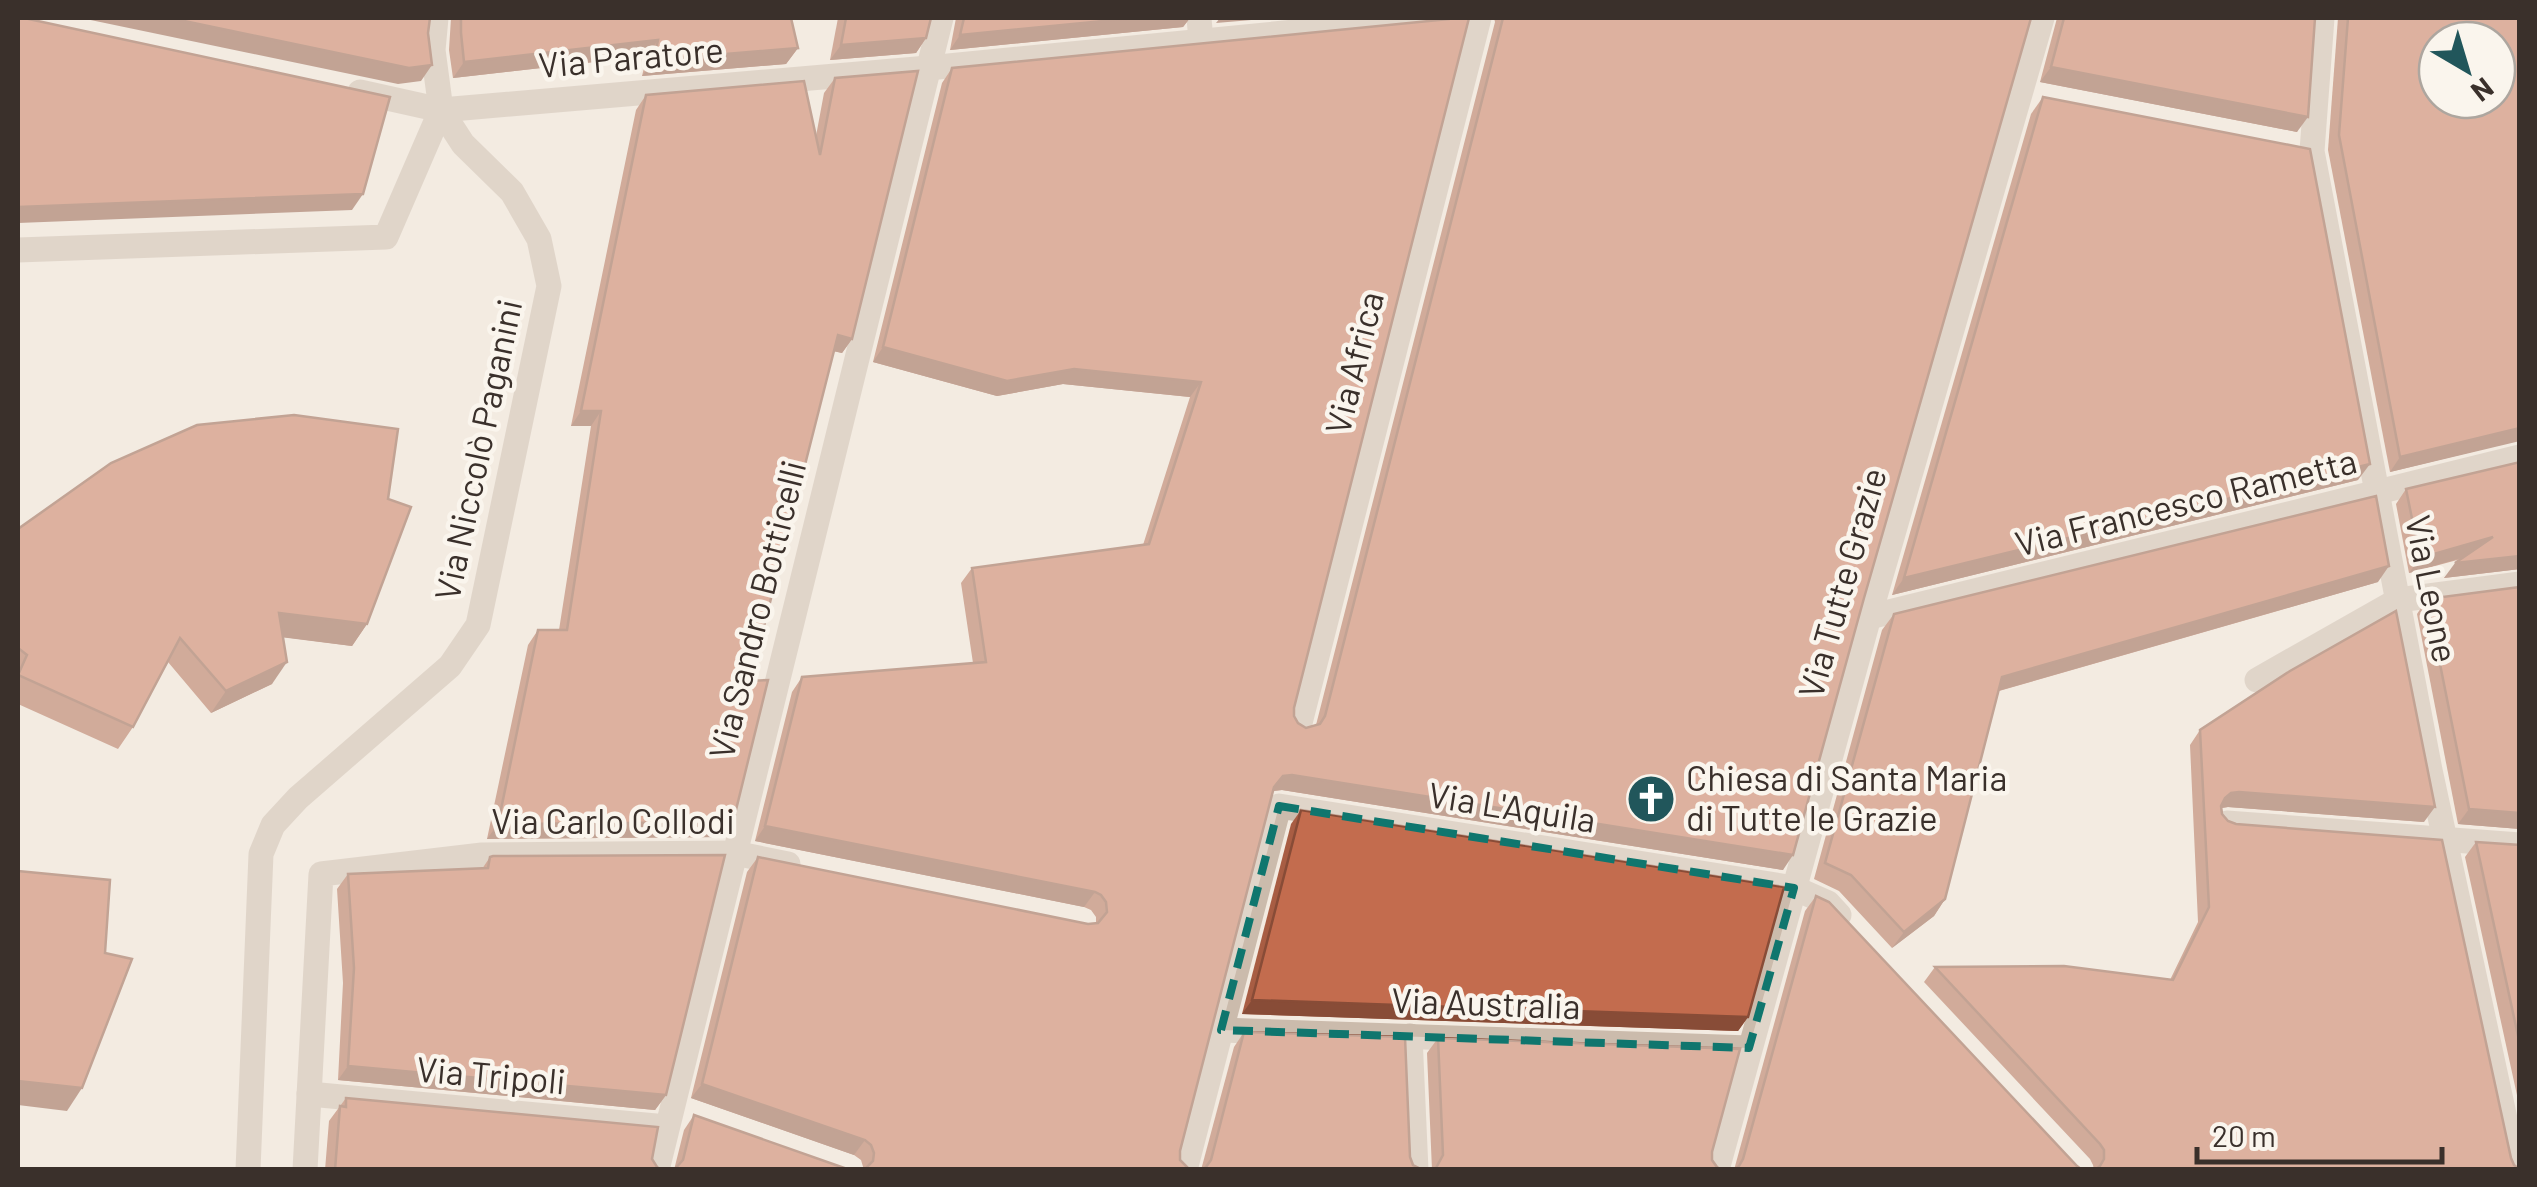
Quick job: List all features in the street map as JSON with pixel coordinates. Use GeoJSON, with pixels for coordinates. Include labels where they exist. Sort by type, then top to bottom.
{"type":"FeatureCollection","features":[{"type":"Feature","properties":{"kind":"street"},"geometry":{"type":"LineString","coordinates":[[18,250],[386,237],[441,110],[433,50],[436,18]]}},
{"type":"Feature","properties":{"kind":"street","name":"Via Sandro Botticelli"},"geometry":{"type":"LineString","coordinates":[[656,1170],[676,1118],[734,853],[941,18]]}},
{"type":"Feature","properties":{"kind":"street","name":"Via Paratore"},"geometry":{"type":"LineString","coordinates":[[344,89],[441,110],[928,68],[1200,29],[1437,18]]}},
{"type":"Feature","properties":{"kind":"street","name":"Via Africa"},"geometry":{"type":"LineString","coordinates":[[1299,726],[1479,18]]}},
{"type":"Feature","properties":{"kind":"street","name":"Via Tutte Grazie"},"geometry":{"type":"LineString","coordinates":[[1717,1170],[1869,617],[2029,97],[2042,18]]}},
{"type":"Feature","properties":{"kind":"street","name":"Via Leone"},"geometry":{"type":"LineString","coordinates":[[2322,18],[2303,149],[2516,1170]]}},
{"type":"Feature","properties":{"kind":"street","name":"Via Niccolò Paganini"},"geometry":{"type":"LineString","coordinates":[[248,1170],[260,854],[274,824],[298,798],[450,666],[478,625],[548,286],[539,239],[512,192],[463,144],[441,110]]}},
{"type":"Feature","properties":{"kind":"street","name":"Via Francesco Rametta"},"geometry":{"type":"LineString","coordinates":[[1869,617],[2520,456]]}},
{"type":"Feature","properties":{"kind":"street"},"geometry":{"type":"LineString","coordinates":[[2257,680],[2398,600],[2520,584]]}},
{"type":"Feature","properties":{"kind":"street","name":"Via L'Aquila"},"geometry":{"type":"LineString","coordinates":[[1221,1030],[1279,806],[1794,888]]}},
{"type":"Feature","properties":{"kind":"street"},"geometry":{"type":"LineString","coordinates":[[2227,823],[2520,845]]}},
{"type":"Feature","properties":{"kind":"street","name":"Via Carlo Collodi"},"geometry":{"type":"LineString","coordinates":[[309,1094],[320,874],[482,856],[734,853],[812,869]]}},
{"type":"Feature","properties":{"kind":"street"},"geometry":{"type":"LineString","coordinates":[[1794,888],[1828,903],[1854,931]]}},
{"type":"Feature","properties":{"kind":"street"},"geometry":{"type":"LineString","coordinates":[[1185,1170],[1221,1030]]}},
{"type":"Feature","properties":{"kind":"street","name":"Via Australia"},"geometry":{"type":"LineString","coordinates":[[1221,1030],[1748,1048]]}},
{"type":"Feature","properties":{"kind":"street"},"geometry":{"type":"LineString","coordinates":[[1410,1036],[1416,1170]]}},
{"type":"Feature","properties":{"kind":"street"},"geometry":{"type":"LineString","coordinates":[[305,1170],[309,1094]]}},
{"type":"Feature","properties":{"kind":"street","name":"Via Tripoli"},"geometry":{"type":"LineString","coordinates":[[309,1094],[676,1118]]}},
{"type":"Feature","properties":{"kind":"highlighted area"},"geometry":{"type":"Polygon","coordinates":[[[1279,806],[1794,888],[1749,1048],[1221,1030],[1279,806]]]}},
{"type":"Feature","properties":{"kind":"building"},"geometry":{"type":"Polygon","coordinates":[[[18,18],[390,97],[363,194],[18,207],[18,18]]]}},
{"type":"Feature","properties":{"kind":"building"},"geometry":{"type":"Polygon","coordinates":[[[170,18],[430,18],[432,65],[409,68],[170,18]]]}},
{"type":"Feature","properties":{"kind":"building"},"geometry":{"type":"Polygon","coordinates":[[[461,18],[791,18],[798,48],[654,60],[658,40],[464,62],[461,18]]]}},
{"type":"Feature","properties":{"kind":"building"},"geometry":{"type":"Polygon","coordinates":[[[846,18],[931,18],[926,38],[841,45],[846,18]]]}},
{"type":"Feature","properties":{"kind":"building"},"geometry":{"type":"Polygon","coordinates":[[[964,18],[1134,18],[960,35],[964,18]]]}},
{"type":"Feature","properties":{"kind":"building"},"geometry":{"type":"Polygon","coordinates":[[[1469,18],[1294,708],[1298,723],[1306,728],[1320,724],[1325,716],[1503,18],[2031,18],[1793,855],[1283,776],[1274,787],[1180,1151],[1180,1160],[1190,1170],[864,1170],[873,1161],[874,1153],[865,1140],[702,1084],[758,857],[1088,924],[1098,923],[1107,912],[1106,902],[1095,892],[765,826],[802,677],[986,662],[972,568],[1149,544],[1201,382],[1074,369],[1007,381],[883,347],[952,68],[1469,18]]]}},
{"type":"Feature","properties":{"kind":"building"},"geometry":{"type":"Polygon","coordinates":[[[2064,18],[2315,18],[2308,117],[2051,67],[2064,18]]]}},
{"type":"Feature","properties":{"kind":"building"},"geometry":{"type":"Polygon","coordinates":[[[2348,18],[2520,18],[2520,428],[2400,457],[2339,135],[2348,18]]]}},
{"type":"Feature","properties":{"kind":"building"},"geometry":{"type":"Polygon","coordinates":[[[918,71],[852,339],[838,335],[750,681],[768,680],[733,822],[498,824],[538,630],[567,630],[601,411],[581,411],[646,95],[804,81],[820,155],[835,78],[918,71]]]}},
{"type":"Feature","properties":{"kind":"building"},"geometry":{"type":"Polygon","coordinates":[[[2043,97],[2310,149],[2370,464],[1904,578],[2043,97]]]}},
{"type":"Feature","properties":{"kind":"building"},"geometry":{"type":"Polygon","coordinates":[[[294,415],[398,429],[388,499],[411,507],[367,624],[279,613],[287,662],[226,691],[180,638],[133,727],[18,675],[27,655],[18,648],[18,529],[111,463],[197,425],[294,415]]]}},
{"type":"Feature","properties":{"kind":"building"},"geometry":{"type":"Polygon","coordinates":[[[2520,462],[2520,556],[2455,563],[2493,537],[2420,558],[2406,489],[2520,462]]]}},
{"type":"Feature","properties":{"kind":"building"},"geometry":{"type":"Polygon","coordinates":[[[2376,496],[2389,566],[2002,677],[1945,899],[1904,932],[1851,875],[1825,863],[1894,614],[2376,496]]]}},
{"type":"Feature","properties":{"kind":"building"},"geometry":{"type":"Polygon","coordinates":[[[2520,587],[2520,813],[2469,809],[2427,599],[2520,587]]]}},
{"type":"Feature","properties":{"kind":"building"},"geometry":{"type":"Polygon","coordinates":[[[2396,611],[2435,807],[2239,792],[2225,798],[2222,814],[2236,824],[2442,840],[2511,1158],[2520,1170],[2095,1170],[2104,1159],[2100,1144],[1935,967],[2064,966],[2173,980],[2209,907],[2200,730],[2290,671],[2396,611]]]}},
{"type":"Feature","properties":{"kind":"building"},"geometry":{"type":"Polygon","coordinates":[[[1301,810],[1784,887],[1748,1017],[1252,1000],[1301,810]]]}},
{"type":"Feature","properties":{"kind":"building"},"geometry":{"type":"Polygon","coordinates":[[[2476,842],[2520,845],[2520,1045],[2476,842]]]}},
{"type":"Feature","properties":{"kind":"building"},"geometry":{"type":"Polygon","coordinates":[[[725,855],[666,1095],[348,1066],[354,968],[348,874],[488,868],[493,856],[725,855]]]}},
{"type":"Feature","properties":{"kind":"building"},"geometry":{"type":"Polygon","coordinates":[[[18,871],[110,880],[105,953],[132,959],[82,1088],[18,1081],[18,871]]]}},
{"type":"Feature","properties":{"kind":"building"},"geometry":{"type":"Polygon","coordinates":[[[1816,896],[1829,902],[2082,1170],[1734,1170],[1743,1159],[1816,896]]]}},
{"type":"Feature","properties":{"kind":"building"},"geometry":{"type":"Polygon","coordinates":[[[1244,1032],[1405,1037],[1410,1157],[1413,1165],[1423,1170],[1202,1170],[1211,1160],[1244,1032]]]}},
{"type":"Feature","properties":{"kind":"building"},"geometry":{"type":"Polygon","coordinates":[[[1438,1038],[1740,1049],[1712,1152],[1712,1160],[1721,1170],[1432,1170],[1443,1155],[1438,1038]]]}},
{"type":"Feature","properties":{"kind":"building"},"geometry":{"type":"Polygon","coordinates":[[[346,1098],[658,1127],[652,1159],[661,1170],[335,1170],[340,1106],[346,1107],[346,1098]]]}},
{"type":"Feature","properties":{"kind":"building"},"geometry":{"type":"Polygon","coordinates":[[[694,1115],[850,1170],[674,1170],[683,1160],[694,1115]]]}},
{"type":"Feature","properties":{"kind":"place","name":"Chiesa di Santa Maria di Tutte le Grazie"},"geometry":{"type":"Point","coordinates":[1651,799]}}]}
